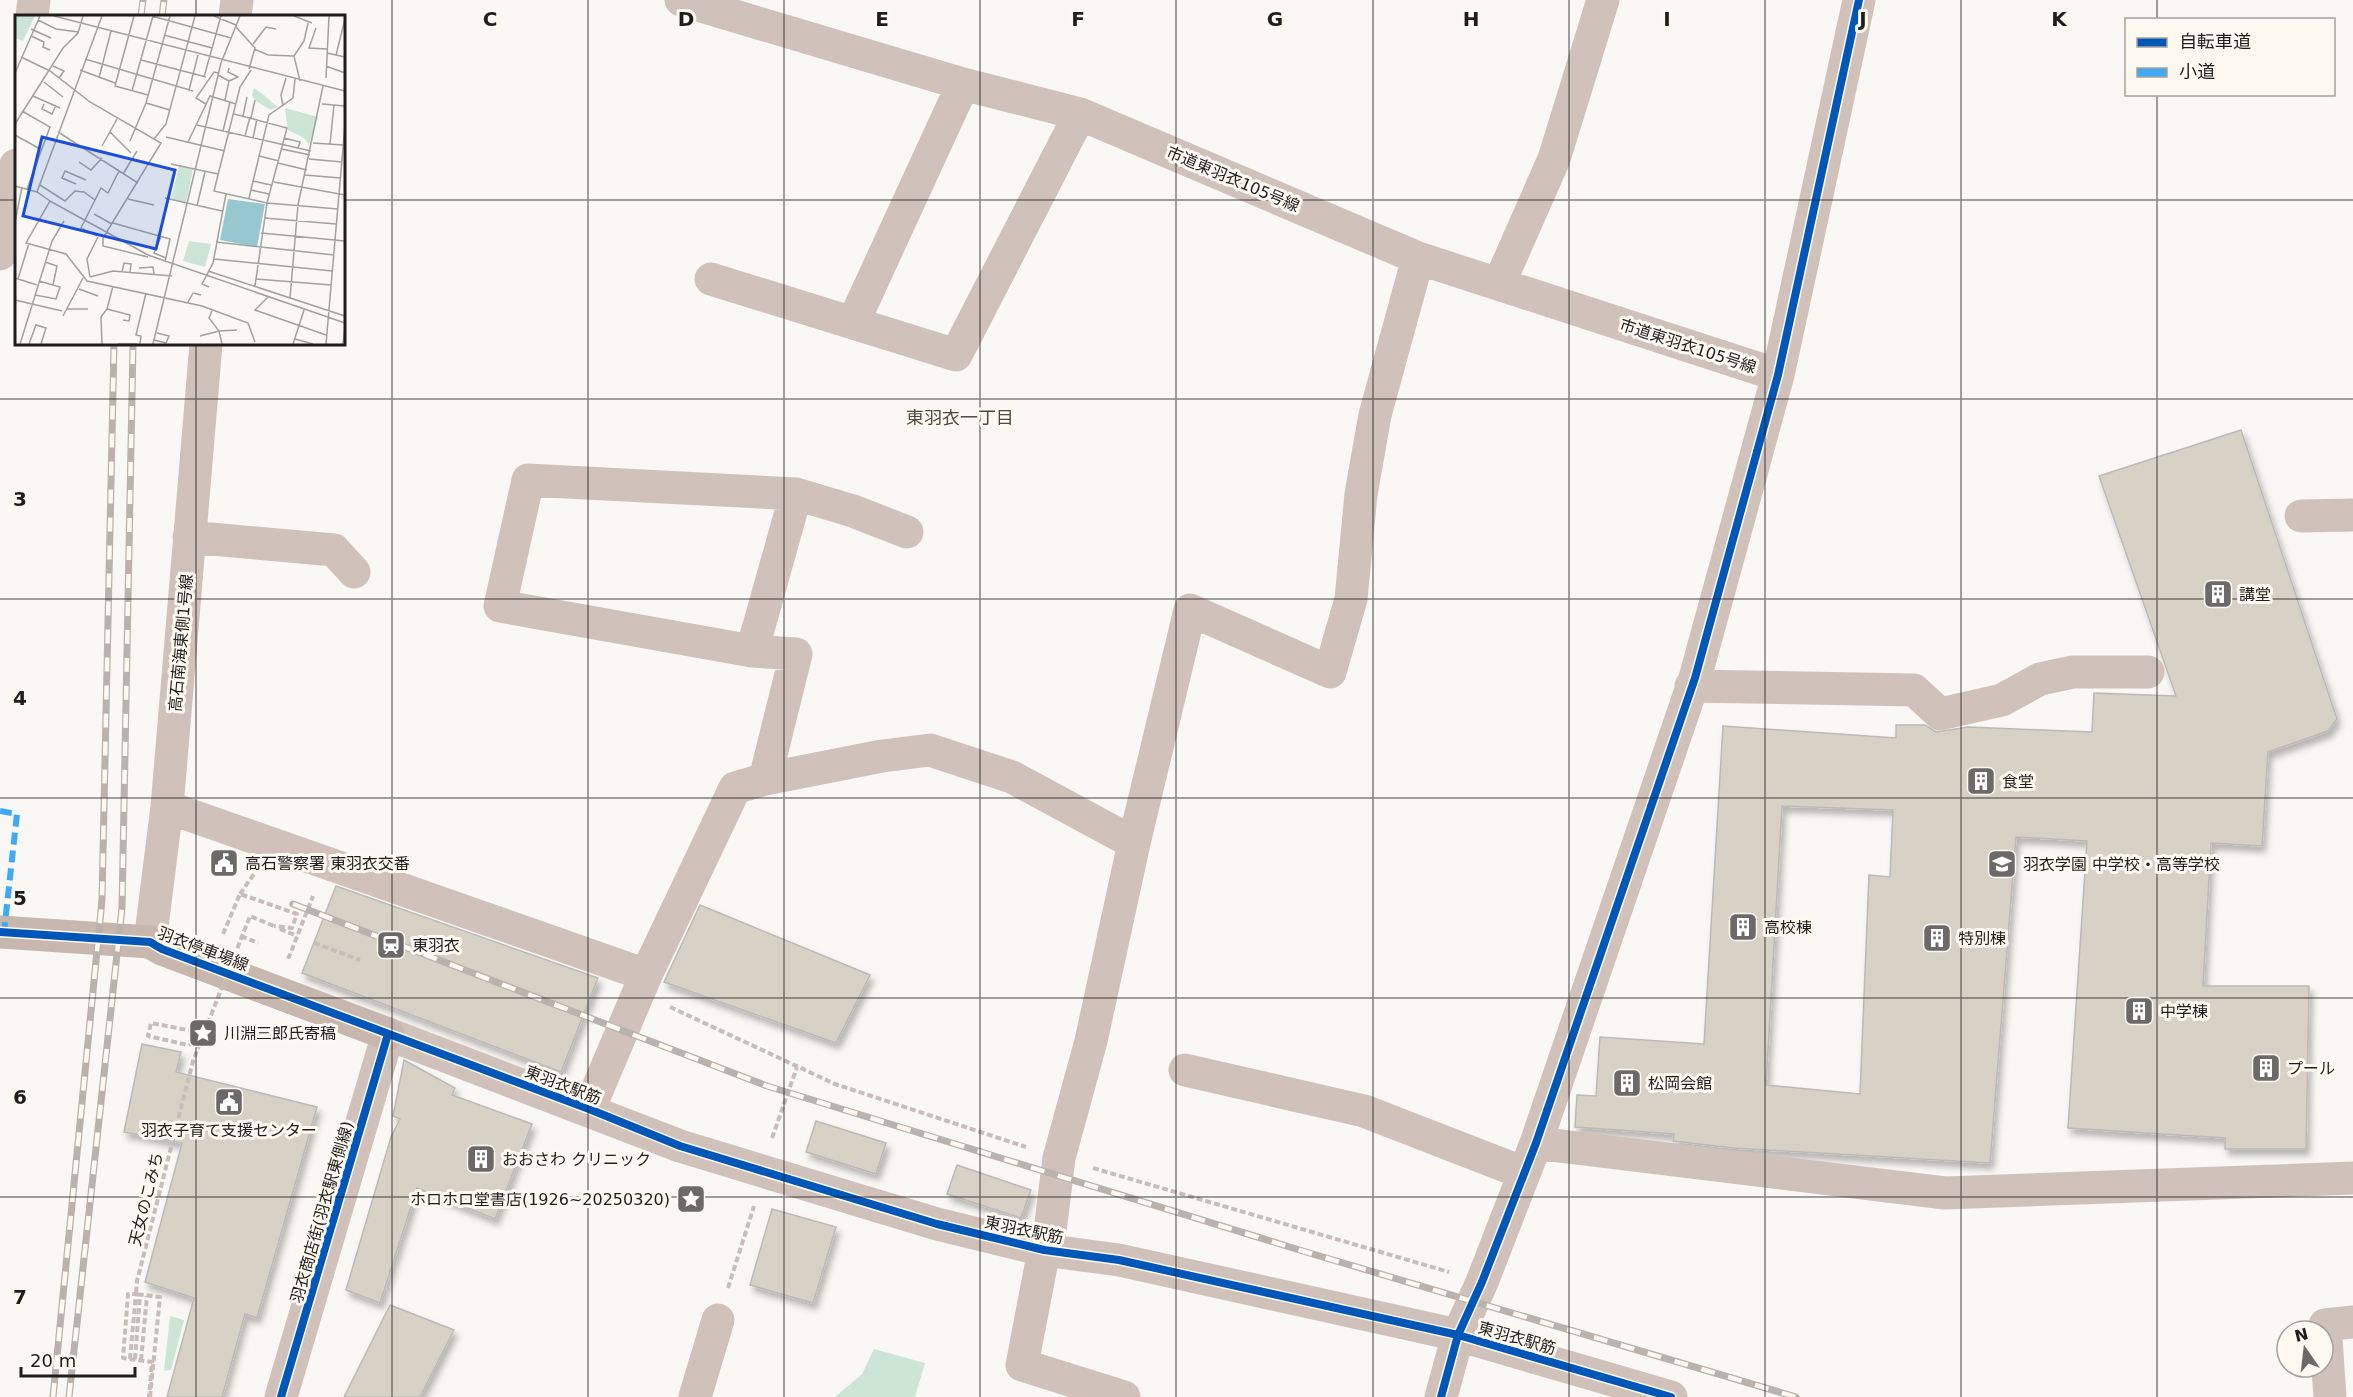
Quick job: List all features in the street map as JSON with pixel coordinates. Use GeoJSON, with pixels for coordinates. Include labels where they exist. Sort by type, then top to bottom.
{"type":"FeatureCollection","features":[{"type":"Feature","properties":{"kind":"main road","name":"羽衣停車場線"},"geometry":{"type":"LineString","coordinates":[[0,932],[150,942],[388,1034]]}},
{"type":"Feature","properties":{"kind":"street"},"geometry":{"type":"LineString","coordinates":[[32,15],[34,0]]}},
{"type":"Feature","properties":{"kind":"street"},"geometry":{"type":"LineString","coordinates":[[235,15],[237,0]]}},
{"type":"Feature","properties":{"kind":"street","name":"市道東羽衣105号線"},"geometry":{"type":"LineString","coordinates":[[681,0],[963,84],[1080,114],[1418,258],[1778,375]]}},
{"type":"Feature","properties":{"kind":"street"},"geometry":{"type":"LineString","coordinates":[[1499,284],[1554,159],[1603,0]]}},
{"type":"Feature","properties":{"kind":"street"},"geometry":{"type":"LineString","coordinates":[[1441,1397],[1458,1335],[1482,1282],[1536,1143],[1691,686],[1778,375],[1859,0]]}},
{"type":"Feature","properties":{"kind":"street"},"geometry":{"type":"LineString","coordinates":[[854,323],[963,84]]}},
{"type":"Feature","properties":{"kind":"street"},"geometry":{"type":"LineString","coordinates":[[711,279],[956,355],[1080,114]]}},
{"type":"Feature","properties":{"kind":"street"},"geometry":{"type":"LineString","coordinates":[[0,254],[3,220],[15,169]]}},
{"type":"Feature","properties":{"kind":"street"},"geometry":{"type":"LineString","coordinates":[[1124,1397],[1022,1365],[1044,1250],[1050,1231],[1059,1158],[1091,1041],[1134,843],[1190,610],[1330,672],[1351,599],[1360,494],[1374,415],[1418,258]]}},
{"type":"Feature","properties":{"kind":"street","name":"高石南海東側1号線"},"geometry":{"type":"LineString","coordinates":[[150,942],[167,807],[206,345]]}},
{"type":"Feature","properties":{"kind":"street"},"geometry":{"type":"LineString","coordinates":[[765,779],[796,654],[752,651],[500,606],[528,480],[796,494],[853,511],[907,532]]}},
{"type":"Feature","properties":{"kind":"street"},"geometry":{"type":"LineString","coordinates":[[752,651],[796,494]]}},
{"type":"Feature","properties":{"kind":"street"},"geometry":{"type":"LineString","coordinates":[[2301,516],[2353,515]]}},
{"type":"Feature","properties":{"kind":"street"},"geometry":{"type":"LineString","coordinates":[[189,537],[334,550],[354,572]]}},
{"type":"Feature","properties":{"kind":"street"},"geometry":{"type":"LineString","coordinates":[[1691,686],[1914,690],[1940,714],[2002,700],[2040,679],[2073,672],[2148,672]]}},
{"type":"Feature","properties":{"kind":"street"},"geometry":{"type":"LineString","coordinates":[[589,1109],[646,975],[735,788],[765,779],[882,756],[930,750],[1012,777],[1134,843]]}},
{"type":"Feature","properties":{"kind":"street"},"geometry":{"type":"LineString","coordinates":[[167,807],[646,975]]}},
{"type":"Feature","properties":{"kind":"street","name":"東羽衣駅筋"},"geometry":{"type":"LineString","coordinates":[[388,1034],[589,1109],[680,1146],[937,1224],[1044,1250],[1119,1260],[1458,1335],[1671,1397]]}},
{"type":"Feature","properties":{"kind":"street","name":"羽衣商店街(羽衣駅東側線)"},"geometry":{"type":"LineString","coordinates":[[281,1397],[388,1034]]}},
{"type":"Feature","properties":{"kind":"street"},"geometry":{"type":"LineString","coordinates":[[1185,1070],[1364,1111],[1524,1173]]}},
{"type":"Feature","properties":{"kind":"street"},"geometry":{"type":"LineString","coordinates":[[1536,1143],[1945,1193],[2353,1178]]}},
{"type":"Feature","properties":{"kind":"street"},"geometry":{"type":"LineString","coordinates":[[695,1397],[718,1320]]}},
{"type":"Feature","properties":{"kind":"street"},"geometry":{"type":"LineString","coordinates":[[2330,1397],[2325,1325],[2353,1322]]}},
{"type":"Feature","properties":{"kind":"path"},"geometry":{"type":"LineString","coordinates":[[289,957],[316,888]]}},
{"type":"Feature","properties":{"kind":"path"},"geometry":{"type":"LineString","coordinates":[[222,935],[240,894],[297,914],[292,928],[274,926]]}},
{"type":"Feature","properties":{"kind":"path"},"geometry":{"type":"LineString","coordinates":[[274,926],[297,936]]}},
{"type":"Feature","properties":{"kind":"path"},"geometry":{"type":"LineString","coordinates":[[314,943],[360,960]]}},
{"type":"Feature","properties":{"kind":"path"},"geometry":{"type":"LineString","coordinates":[[228,950],[239,954]]}},
{"type":"Feature","properties":{"kind":"path"},"geometry":{"type":"LineString","coordinates":[[151,1023],[204,1036],[188,1045],[148,1036],[151,1023]]}},
{"type":"Feature","properties":{"kind":"path"},"geometry":{"type":"LineString","coordinates":[[772,1140],[797,1067]]}},
{"type":"Feature","properties":{"kind":"path"},"geometry":{"type":"LineString","coordinates":[[718,1320],[764,1171]]}},
{"type":"Feature","properties":{"kind":"path"},"geometry":{"type":"LineString","coordinates":[[128,1294],[160,1298],[150,1397],[152,1362],[123,1358],[128,1294]]}},
{"type":"Feature","properties":{"kind":"path"},"geometry":{"type":"LineString","coordinates":[[141,1360],[147,1296]]}},
{"type":"Feature","properties":{"kind":"green space"},"geometry":{"type":"Polygon","coordinates":[[[170,1316],[184,1320],[171,1370],[164,1371],[170,1316]]]}},
{"type":"Feature","properties":{"kind":"green space"},"geometry":{"type":"Polygon","coordinates":[[[874,1349],[925,1363],[915,1397],[835,1397],[862,1374],[874,1349]]]}},
{"type":"Feature","properties":{"kind":"building"},"geometry":{"type":"Polygon","coordinates":[[[2241,430],[2337,719],[2328,731],[2268,752],[2262,846],[2211,843],[2203,986],[2309,986],[2306,1149],[2225,1149],[2225,1138],[2068,1128],[2087,841],[2016,837],[1990,1163],[1733,1148],[1673,1141],[1674,1134],[1575,1127],[1577,1095],[1596,1096],[1600,1037],[1704,1044],[1723,726],[1896,738],[1896,725],[1925,725],[1936,732],[1968,727],[2092,732],[2094,693],[2176,696],[2099,476],[2241,430]],[[1782,806],[1766,1085],[1860,1094],[1869,875],[1890,877],[1893,810],[1782,806]]]}},
{"type":"Feature","properties":{"kind":"building"},"geometry":{"type":"Polygon","coordinates":[[[336,886],[598,978],[561,1072],[302,973],[336,886]]]}},
{"type":"Feature","properties":{"kind":"building"},"geometry":{"type":"Polygon","coordinates":[[[700,905],[870,975],[836,1043],[664,982],[700,905]]]}},
{"type":"Feature","properties":{"kind":"building"},"geometry":{"type":"Polygon","coordinates":[[[142,1044],[181,1052],[176,1072],[317,1107],[257,1318],[245,1314],[222,1397],[167,1397],[194,1298],[145,1282],[182,1143],[124,1132],[142,1044]]]}},
{"type":"Feature","properties":{"kind":"building"},"geometry":{"type":"Polygon","coordinates":[[[404,1060],[455,1088],[452,1095],[532,1124],[495,1219],[417,1188],[380,1303],[346,1290],[391,1137],[400,1119],[393,1116],[404,1060]]]}},
{"type":"Feature","properties":{"kind":"building"},"geometry":{"type":"Polygon","coordinates":[[[816,1121],[886,1143],[876,1174],[806,1152],[816,1121]]]}},
{"type":"Feature","properties":{"kind":"building"},"geometry":{"type":"Polygon","coordinates":[[[957,1165],[1031,1190],[1021,1218],[947,1194],[957,1165]]]}},
{"type":"Feature","properties":{"kind":"building"},"geometry":{"type":"Polygon","coordinates":[[[772,1209],[836,1227],[813,1303],[750,1285],[772,1209]]]}},
{"type":"Feature","properties":{"kind":"building"},"geometry":{"type":"Polygon","coordinates":[[[390,1305],[454,1330],[420,1397],[344,1397],[390,1305]]]}},
{"type":"Feature","properties":{"kind":"railway"},"geometry":{"type":"LineString","coordinates":[[141,15],[143,0]]}},
{"type":"Feature","properties":{"kind":"railway"},"geometry":{"type":"LineString","coordinates":[[162,15],[164,0]]}},
{"type":"Feature","properties":{"kind":"railway"},"geometry":{"type":"LineString","coordinates":[[53,1397],[102,900],[114,345]]}},
{"type":"Feature","properties":{"kind":"railway"},"geometry":{"type":"LineString","coordinates":[[69,1397],[122,908],[133,345]]}},
{"type":"Feature","properties":{"kind":"railway"},"geometry":{"type":"LineString","coordinates":[[293,904],[767,1086],[1306,1252],[1796,1397]]}},
{"type":"Feature","properties":{"kind":"marked path"},"geometry":{"type":"LineString","coordinates":[[0,811],[17,814],[4,932]]}},
{"type":"Feature","properties":{"kind":"cycle path"},"geometry":{"type":"LineString","coordinates":[[1441,1397],[1458,1335],[1482,1282],[1536,1143],[1695,678],[1778,375],[1859,0]]}},
{"type":"Feature","properties":{"kind":"cycle path"},"geometry":{"type":"LineString","coordinates":[[0,932],[150,942],[162,949],[589,1109],[680,1146],[937,1224],[1044,1250],[1119,1260],[1458,1335],[1671,1397]]}},
{"type":"Feature","properties":{"kind":"cycle path"},"geometry":{"type":"LineString","coordinates":[[281,1397],[388,1034]]}},
{"type":"Feature","properties":{"kind":"place","name":"講堂"},"geometry":{"type":"Point","coordinates":[2218,594]}},
{"type":"Feature","properties":{"kind":"place","name":"食堂"},"geometry":{"type":"Point","coordinates":[1981,781]}},
{"type":"Feature","properties":{"kind":"place","name":"高石警察署 東羽衣交番"},"geometry":{"type":"Point","coordinates":[224,863]}},
{"type":"Feature","properties":{"kind":"place","name":"羽衣学園 中学校・高等学校"},"geometry":{"type":"Point","coordinates":[2002,864]}},
{"type":"Feature","properties":{"kind":"place","name":"高校棟"},"geometry":{"type":"Point","coordinates":[1743,927]}},
{"type":"Feature","properties":{"kind":"place","name":"特別棟"},"geometry":{"type":"Point","coordinates":[1937,938]}},
{"type":"Feature","properties":{"kind":"place","name":"東羽衣"},"geometry":{"type":"Point","coordinates":[391,945]}},
{"type":"Feature","properties":{"kind":"place","name":"中学棟"},"geometry":{"type":"Point","coordinates":[2139,1011]}},
{"type":"Feature","properties":{"kind":"place","name":"川淵三郎氏寄稿"},"geometry":{"type":"Point","coordinates":[203,1033]}},
{"type":"Feature","properties":{"kind":"place","name":"プール"},"geometry":{"type":"Point","coordinates":[2266,1068]}},
{"type":"Feature","properties":{"kind":"place","name":"松岡会館"},"geometry":{"type":"Point","coordinates":[1627,1083]}},
{"type":"Feature","properties":{"kind":"place","name":"羽衣子育て支援センター"},"geometry":{"type":"Point","coordinates":[229,1102]}},
{"type":"Feature","properties":{"kind":"place","name":"おおさわ クリニック"},"geometry":{"type":"Point","coordinates":[481,1159]}},
{"type":"Feature","properties":{"kind":"place","name":"ホロホロ堂書店(1926~20250320)"},"geometry":{"type":"Point","coordinates":[691,1199]}},
{"type":"Feature","properties":{"kind":"district","name":"東羽衣一丁目"},"geometry":{"type":"Point","coordinates":[960,417]}}]}
